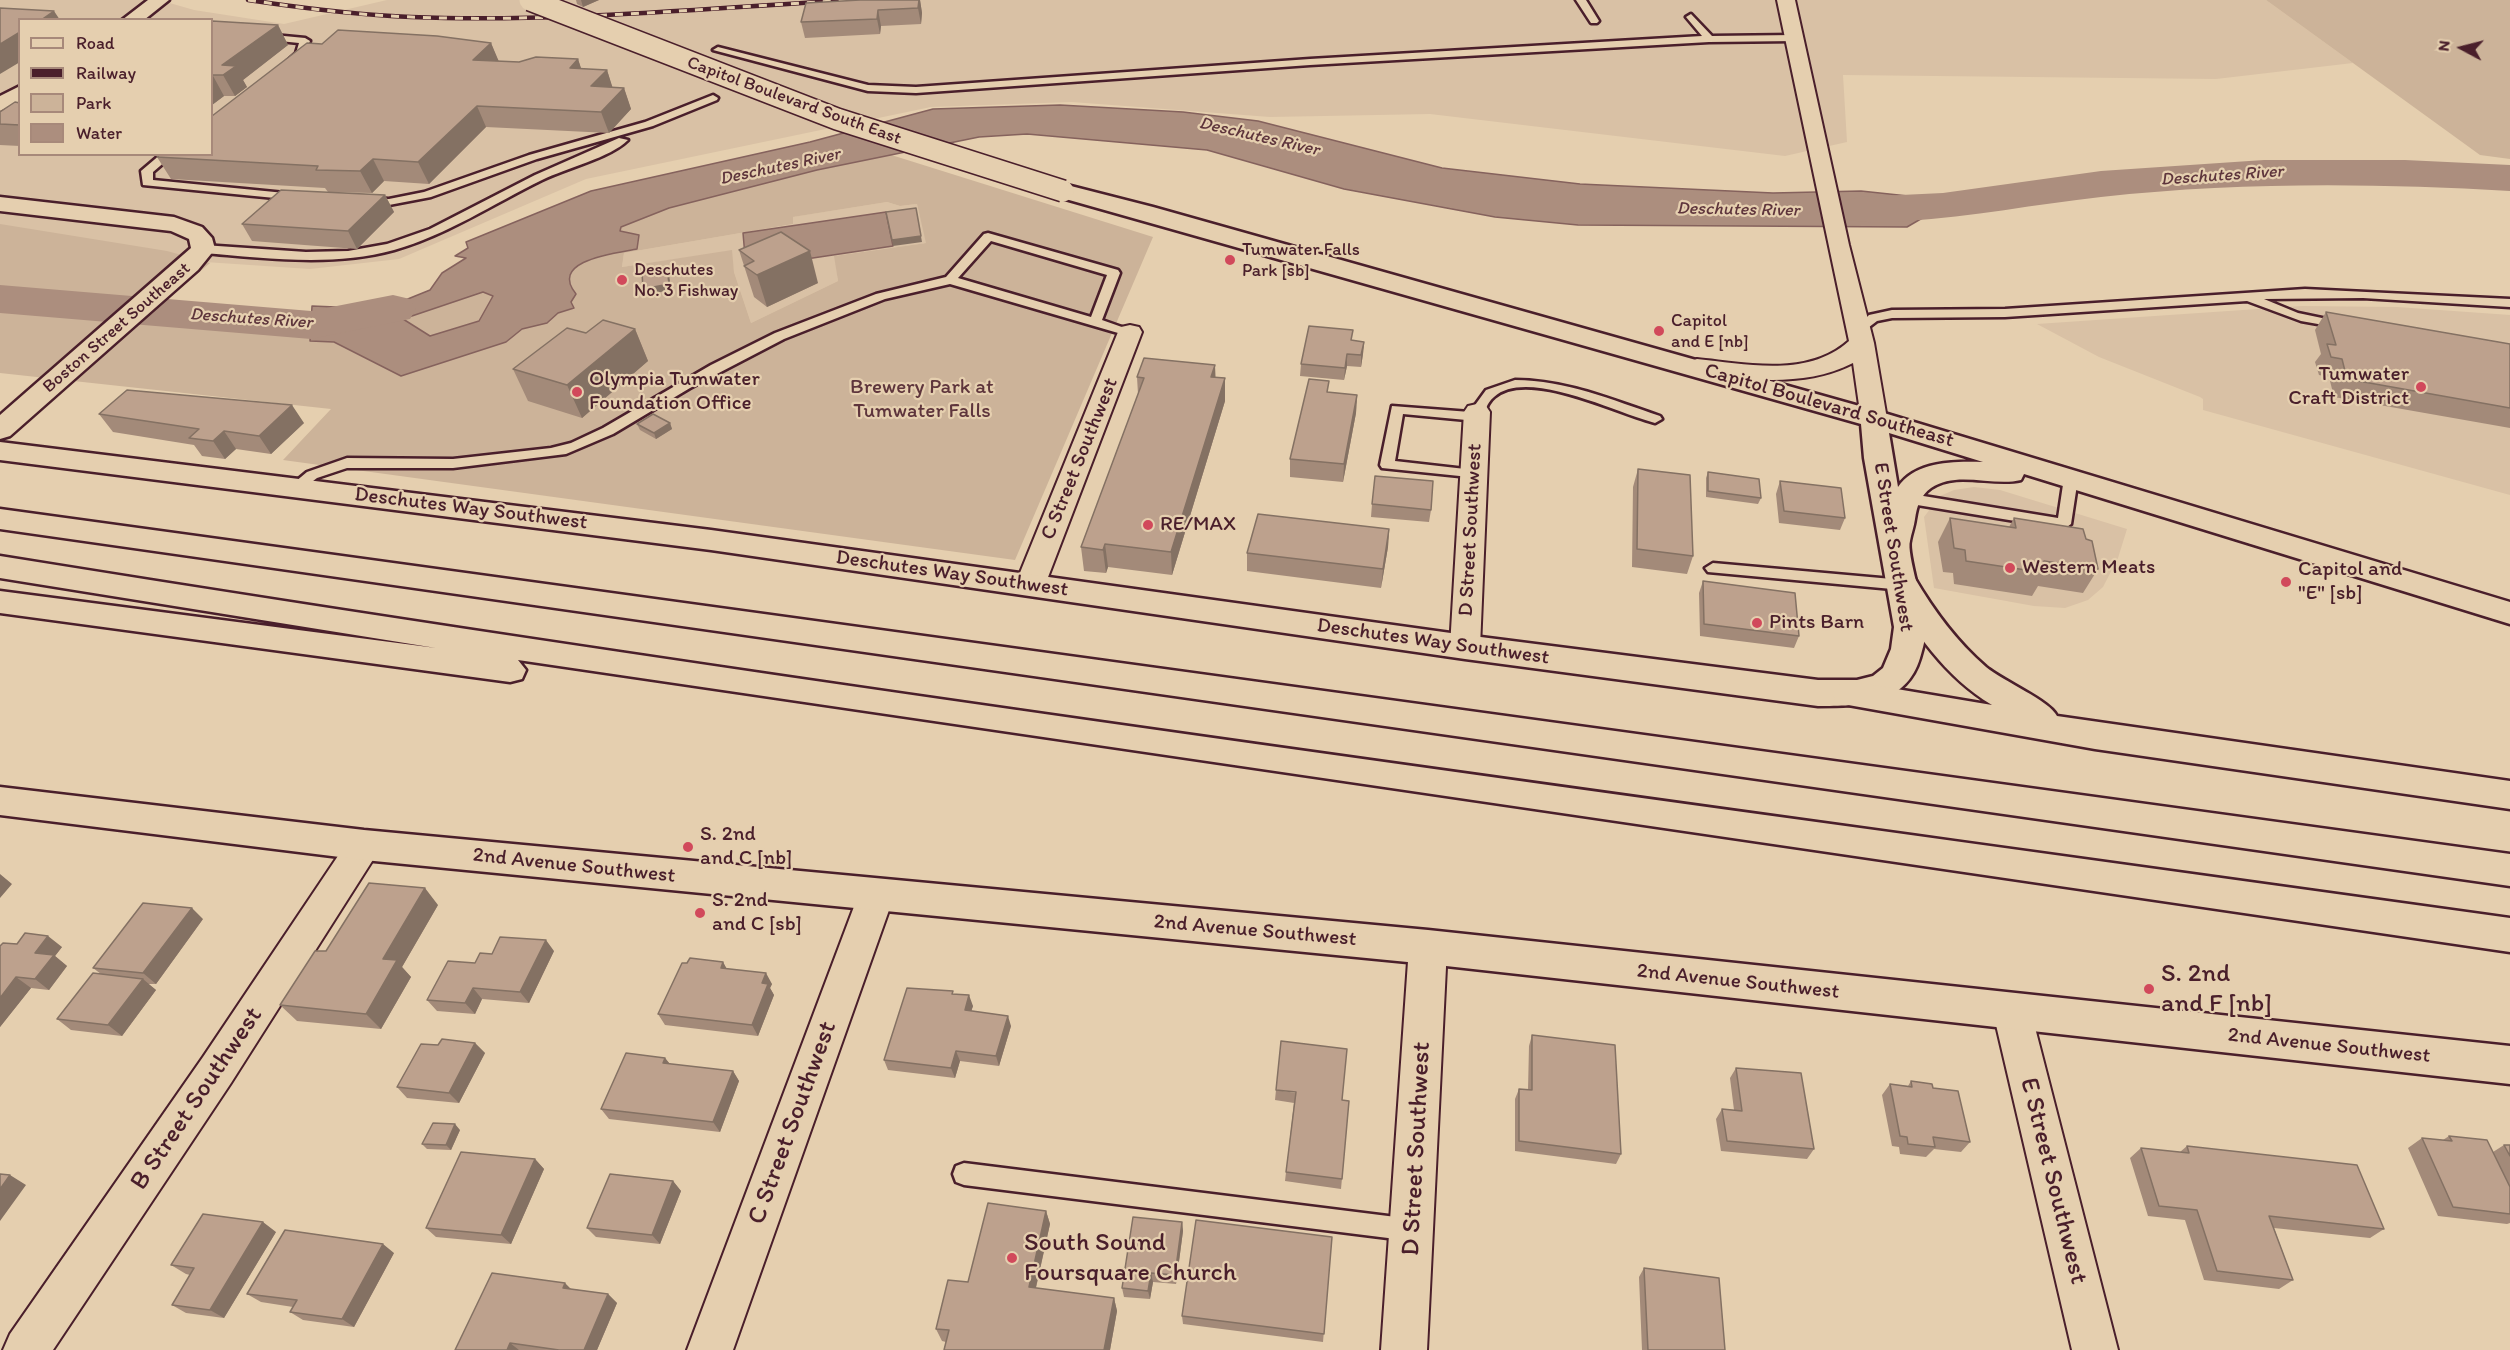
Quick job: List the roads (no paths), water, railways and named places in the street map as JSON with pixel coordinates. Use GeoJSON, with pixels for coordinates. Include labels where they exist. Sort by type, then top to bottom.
{"type":"FeatureCollection","features":[{"type":"Feature","properties":{"kind":"main road"},"geometry":{"type":"LineString","coordinates":[[134,18],[160,0]]}},
{"type":"Feature","properties":{"kind":"main road","name":"Capitol Boulevard South East"},"geometry":{"type":"LineString","coordinates":[[530,0],[837,119],[1063,191],[1145,212]]}},
{"type":"Feature","properties":{"kind":"main road"},"geometry":{"type":"LineString","coordinates":[[0,105],[18,93]]}},
{"type":"Feature","properties":{"kind":"main road"},"geometry":{"type":"LineString","coordinates":[[0,187],[63,209]]}},
{"type":"Feature","properties":{"kind":"main road","name":"Boston Street Southeast"},"geometry":{"type":"LineString","coordinates":[[0,204],[63,209],[174,224],[194,230],[202,241],[196,257],[0,430]]}},
{"type":"Feature","properties":{"kind":"main road","name":"Capitol Boulevard Southeast"},"geometry":{"type":"LineString","coordinates":[[1145,212],[1874,419],[2510,613]]}},
{"type":"Feature","properties":{"kind":"main road","name":"E Street Southwest"},"geometry":{"type":"LineString","coordinates":[[1874,419],[1910,627],[1908,653],[1899,674]]}},
{"type":"Feature","properties":{"kind":"main road","name":"Deschutes Way Southwest"},"geometry":{"type":"LineString","coordinates":[[0,451],[296,487],[1818,693],[1849,694],[1875,690],[1899,674]]}},
{"type":"Feature","properties":{"kind":"main road"},"geometry":{"type":"LineString","coordinates":[[1895,545],[1905,498],[1917,483],[1932,476],[1952,472],[1980,471],[2071,478]]}},
{"type":"Feature","properties":{"kind":"main road"},"geometry":{"type":"LineString","coordinates":[[0,519],[2510,870]]}},
{"type":"Feature","properties":{"kind":"main road"},"geometry":{"type":"LineString","coordinates":[[0,567],[328,620],[2510,935]]}},
{"type":"Feature","properties":{"kind":"main road"},"geometry":{"type":"LineString","coordinates":[[1903,585],[1924,622],[1944,648],[1981,682],[2014,704],[2054,723],[2095,736]]}},
{"type":"Feature","properties":{"kind":"main road"},"geometry":{"type":"LineString","coordinates":[[0,602],[995,735],[1124,735]]}},
{"type":"Feature","properties":{"kind":"main road"},"geometry":{"type":"LineString","coordinates":[[1849,694],[2095,736],[2510,795]]}},
{"type":"Feature","properties":{"kind":"main road","name":"2nd Avenue Southwest"},"geometry":{"type":"LineString","coordinates":[[0,801],[364,845],[876,896],[1428,947],[2510,1065]]}},
{"type":"Feature","properties":{"kind":"street"},"geometry":{"type":"LineString","coordinates":[[1786,0],[1818,157],[1861,336],[1871,384],[1874,419]]}},
{"type":"Feature","properties":{"kind":"street","name":"C Street Southwest"},"geometry":{"type":"LineString","coordinates":[[1030,585],[1130,332]]}},
{"type":"Feature","properties":{"kind":"street"},"geometry":{"type":"LineString","coordinates":[[1696,367],[1797,372],[1843,359],[1861,336]]}},
{"type":"Feature","properties":{"kind":"street","name":"D Street Southwest"},"geometry":{"type":"LineString","coordinates":[[1465,647],[1477,414]]}},
{"type":"Feature","properties":{"kind":"street","name":"B Street Southwest"},"geometry":{"type":"LineString","coordinates":[[26,1350],[217,1071],[364,845]]}},
{"type":"Feature","properties":{"kind":"street","name":"C Street Southwest"},"geometry":{"type":"LineString","coordinates":[[710,1350],[876,896]]}},
{"type":"Feature","properties":{"kind":"street","name":"D Street Southwest"},"geometry":{"type":"LineString","coordinates":[[1404,1350],[1428,947]]}},
{"type":"Feature","properties":{"kind":"street","name":"E Street Southwest"},"geometry":{"type":"LineString","coordinates":[[2012,1012],[2095,1350]]}},
{"type":"Feature","properties":{"kind":"lane"},"geometry":{"type":"LineString","coordinates":[[1581,0],[1594,21]]}},
{"type":"Feature","properties":{"kind":"lane"},"geometry":{"type":"LineString","coordinates":[[1691,17],[1709,39]]}},
{"type":"Feature","properties":{"kind":"lane"},"geometry":{"type":"LineString","coordinates":[[247,35],[305,41],[301,54],[282,68]]}},
{"type":"Feature","properties":{"kind":"lane"},"geometry":{"type":"LineString","coordinates":[[718,50],[868,88],[916,90],[1310,62],[1709,39],[1795,38]]}},
{"type":"Feature","properties":{"kind":"lane"},"geometry":{"type":"LineString","coordinates":[[354,200],[389,202],[427,195],[533,157],[649,124],[712,98]]}},
{"type":"Feature","properties":{"kind":"lane"},"geometry":{"type":"LineString","coordinates":[[196,257],[336,256],[370,252],[458,220],[542,176],[604,151],[649,124]]}},
{"type":"Feature","properties":{"kind":"lane"},"geometry":{"type":"LineString","coordinates":[[167,156],[147,171],[147,183],[307,197]]}},
{"type":"Feature","properties":{"kind":"lane"},"geometry":{"type":"LineString","coordinates":[[950,280],[988,237],[1114,273],[1096,320]]}},
{"type":"Feature","properties":{"kind":"lane"},"geometry":{"type":"LineString","coordinates":[[296,487],[320,468],[344,462],[446,464],[560,451],[587,441],[709,372],[771,342],[893,294],[950,280],[1096,320],[1130,332]]}},
{"type":"Feature","properties":{"kind":"lane"},"geometry":{"type":"LineString","coordinates":[[1861,336],[1873,318],[1892,314],[2025,313],[2248,297],[2362,294],[2510,303]]}},
{"type":"Feature","properties":{"kind":"lane"},"geometry":{"type":"LineString","coordinates":[[2248,297],[2278,311],[2311,322],[2358,328]]}},
{"type":"Feature","properties":{"kind":"lane"},"geometry":{"type":"LineString","coordinates":[[1474,475],[1386,465],[1397,409],[1477,414],[1484,398],[1496,389],[1514,383],[1559,389],[1655,419]]}},
{"type":"Feature","properties":{"kind":"lane"},"geometry":{"type":"LineString","coordinates":[[1905,498],[2064,524],[2071,478]]}},
{"type":"Feature","properties":{"kind":"lane"},"geometry":{"type":"LineString","coordinates":[[1713,568],[1903,585]]}},
{"type":"Feature","properties":{"kind":"lane"},"geometry":{"type":"LineString","coordinates":[[964,1174],[1412,1230]]}},
{"type":"Feature","properties":{"kind":"water"},"geometry":{"type":"Polygon","coordinates":[[[1060,105],[1183,112],[1258,121],[1442,168],[1580,184],[1773,193],[1861,191],[1908,196],[1943,206],[1907,227],[1578,225],[1495,217],[1344,189],[1207,150],[1027,134],[979,137],[817,170],[669,208],[621,227],[620,231],[639,235],[637,249],[588,260],[578,266],[571,273],[570,282],[576,294],[571,302],[574,308],[558,313],[547,323],[522,329],[506,342],[401,376],[334,342],[310,341],[312,306],[383,309],[430,290],[442,273],[466,258],[455,256],[468,248],[466,242],[591,191],[810,142],[933,109],[1060,105]],[[483,292],[403,319],[430,336],[479,321],[493,296],[483,292]]]}},
{"type":"Feature","properties":{"kind":"water"},"geometry":{"type":"Polygon","coordinates":[[[886,212],[893,246],[746,268],[743,233],[886,212]]]}},
{"type":"Feature","properties":{"kind":"waterway","name":"Deschutes River"},"geometry":{"type":"LineString","coordinates":[[1859,210],[1943,206],[2101,184],[2264,172],[2405,172],[2510,178]]}},
{"type":"Feature","properties":{"kind":"waterway","name":"Deschutes River"},"geometry":{"type":"LineString","coordinates":[[0,299],[311,325],[393,309]]}},
{"type":"Feature","properties":{"kind":"railway"},"geometry":{"type":"LineString","coordinates":[[248,0],[370,15],[465,18],[632,14],[852,0]]}},
{"type":"Feature","properties":{"kind":"place","name":"Tumwater Falls Park [sb]"},"geometry":{"type":"Point","coordinates":[1230,260]}},
{"type":"Feature","properties":{"kind":"place","name":"Deschutes No. 3 Fishway"},"geometry":{"type":"Point","coordinates":[622,280]}},
{"type":"Feature","properties":{"kind":"place","name":"Capitol and E [nb]"},"geometry":{"type":"Point","coordinates":[1659,331]}},
{"type":"Feature","properties":{"kind":"place","name":"Tumwater Craft District"},"geometry":{"type":"Point","coordinates":[2421,387]}},
{"type":"Feature","properties":{"kind":"place","name":"Olympia Tumwater Foundation Office"},"geometry":{"type":"Point","coordinates":[577,392]}},
{"type":"Feature","properties":{"kind":"place","name":"RE/MAX"},"geometry":{"type":"Point","coordinates":[1148,525]}},
{"type":"Feature","properties":{"kind":"place","name":"Western Meats"},"geometry":{"type":"Point","coordinates":[2010,568]}},
{"type":"Feature","properties":{"kind":"place","name":"Capitol and \"E\" [sb]"},"geometry":{"type":"Point","coordinates":[2286,582]}},
{"type":"Feature","properties":{"kind":"place","name":"Pints Barn"},"geometry":{"type":"Point","coordinates":[1757,623]}},
{"type":"Feature","properties":{"kind":"place","name":"S. 2nd and C [nb]"},"geometry":{"type":"Point","coordinates":[688,847]}},
{"type":"Feature","properties":{"kind":"place","name":"S. 2nd and C [sb]"},"geometry":{"type":"Point","coordinates":[700,913]}},
{"type":"Feature","properties":{"kind":"place","name":"S. 2nd and F [nb]"},"geometry":{"type":"Point","coordinates":[2149,989]}},
{"type":"Feature","properties":{"kind":"place","name":"South Sound Foursquare Church"},"geometry":{"type":"Point","coordinates":[1012,1258]}},
{"type":"Feature","properties":{"kind":"park label","name":"Brewery Park at Tumwater Falls"},"geometry":{"type":"Point","coordinates":[922,400]}}]}
